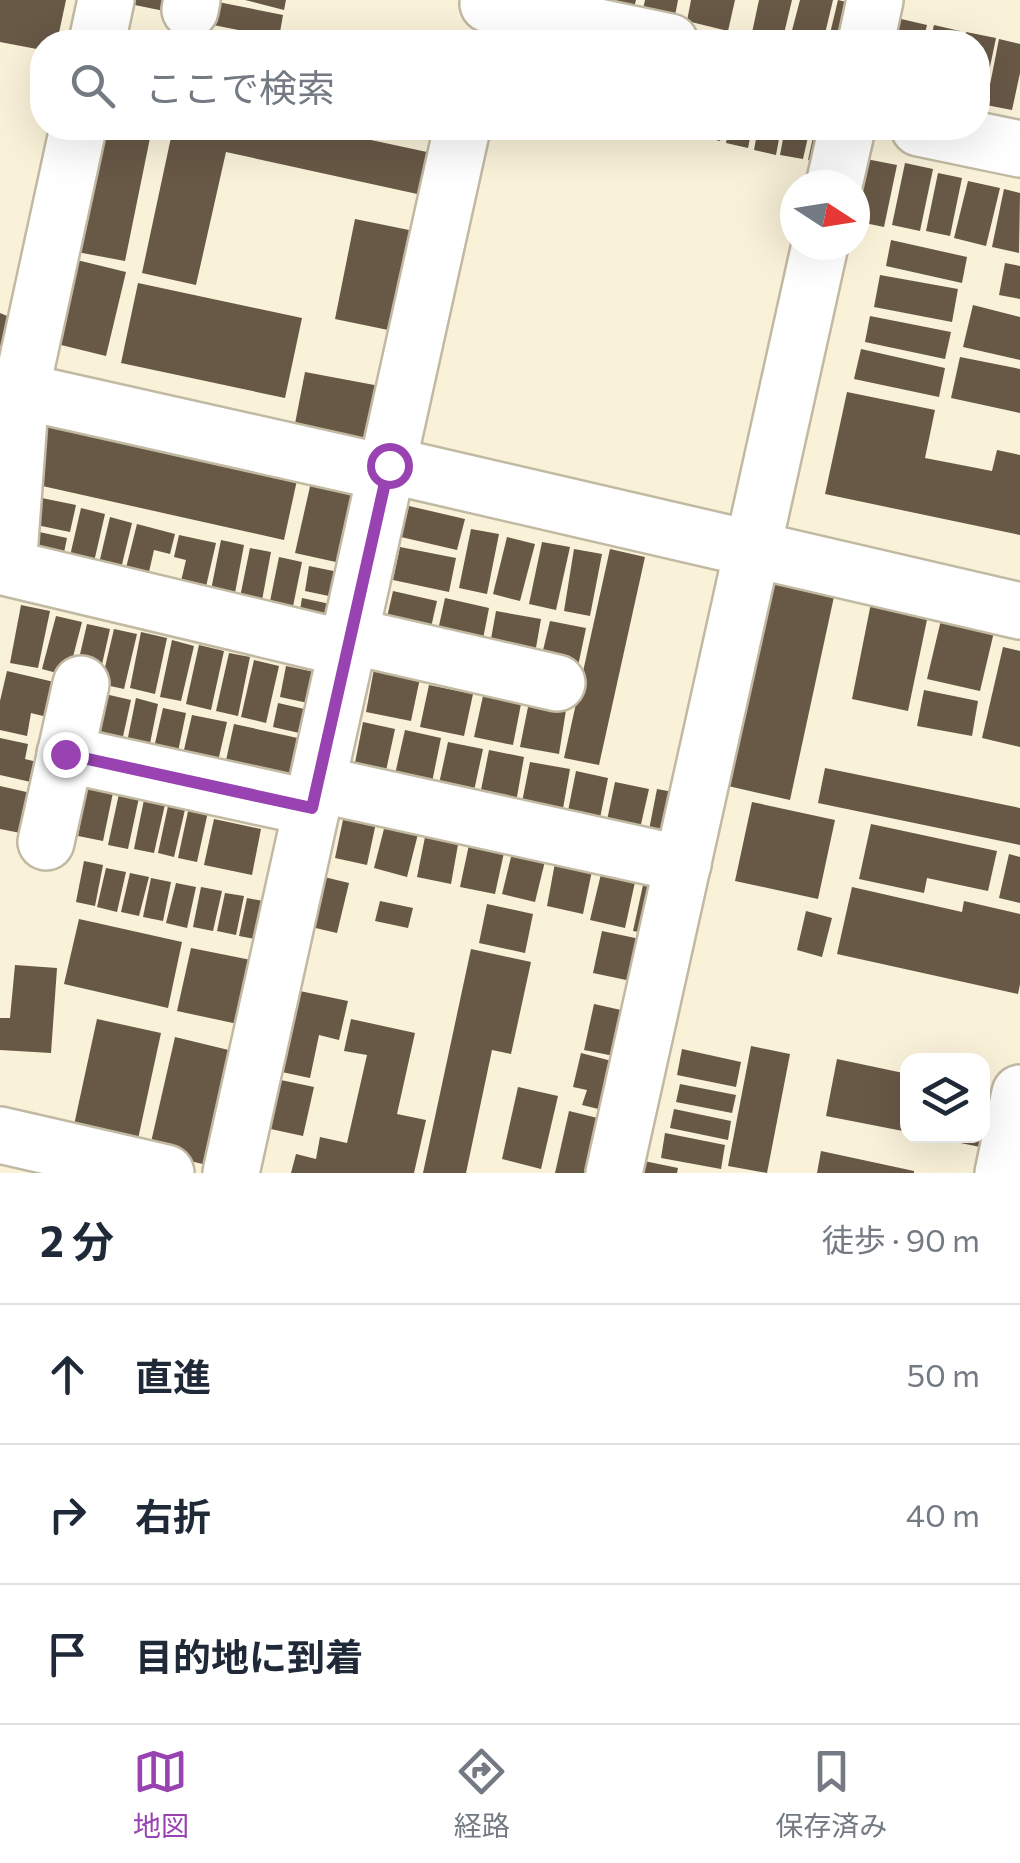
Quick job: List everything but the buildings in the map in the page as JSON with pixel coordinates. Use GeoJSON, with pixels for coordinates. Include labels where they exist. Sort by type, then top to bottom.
{"type":"FeatureCollection","features":[{"type":"Feature","properties":{"kind":"street"},"geometry":{"type":"LineString","coordinates":[[99,30],[106,0]]}},
{"type":"Feature","properties":{"kind":"street"},"geometry":{"type":"LineString","coordinates":[[869,30],[875,0]]}},
{"type":"Feature","properties":{"kind":"street"},"geometry":{"type":"LineString","coordinates":[[486,16],[585,30]]}},
{"type":"Feature","properties":{"kind":"street"},"geometry":{"type":"LineString","coordinates":[[75,140],[9,449],[4,587],[349,642],[557,683]]}},
{"type":"Feature","properties":{"kind":"street"},"geometry":{"type":"LineString","coordinates":[[231,1173],[459,140]]}},
{"type":"Feature","properties":{"kind":"street"},"geometry":{"type":"LineString","coordinates":[[837,170],[843,140]]}},
{"type":"Feature","properties":{"kind":"street"},"geometry":{"type":"LineString","coordinates":[[977,140],[1020,149]]}},
{"type":"Feature","properties":{"kind":"street"},"geometry":{"type":"LineString","coordinates":[[614,1173],[817,260]]}},
{"type":"Feature","properties":{"kind":"street"},"geometry":{"type":"LineString","coordinates":[[22,391],[753,549],[1020,611]]}},
{"type":"Feature","properties":{"kind":"street"},"geometry":{"type":"LineString","coordinates":[[46,842],[80,684]]}},
{"type":"Feature","properties":{"kind":"street"},"geometry":{"type":"LineString","coordinates":[[65,754],[683,864]]}},
{"type":"Feature","properties":{"kind":"street"},"geometry":{"type":"LineString","coordinates":[[1003,1173],[1020,1093]]}},
{"type":"Feature","properties":{"kind":"street"},"geometry":{"type":"LineString","coordinates":[[0,1135],[166,1173]]}},
{"type":"Feature","properties":{"kind":"route"},"geometry":{"type":"LineString","coordinates":[[65,754],[312,808],[389,465]]}}]}
